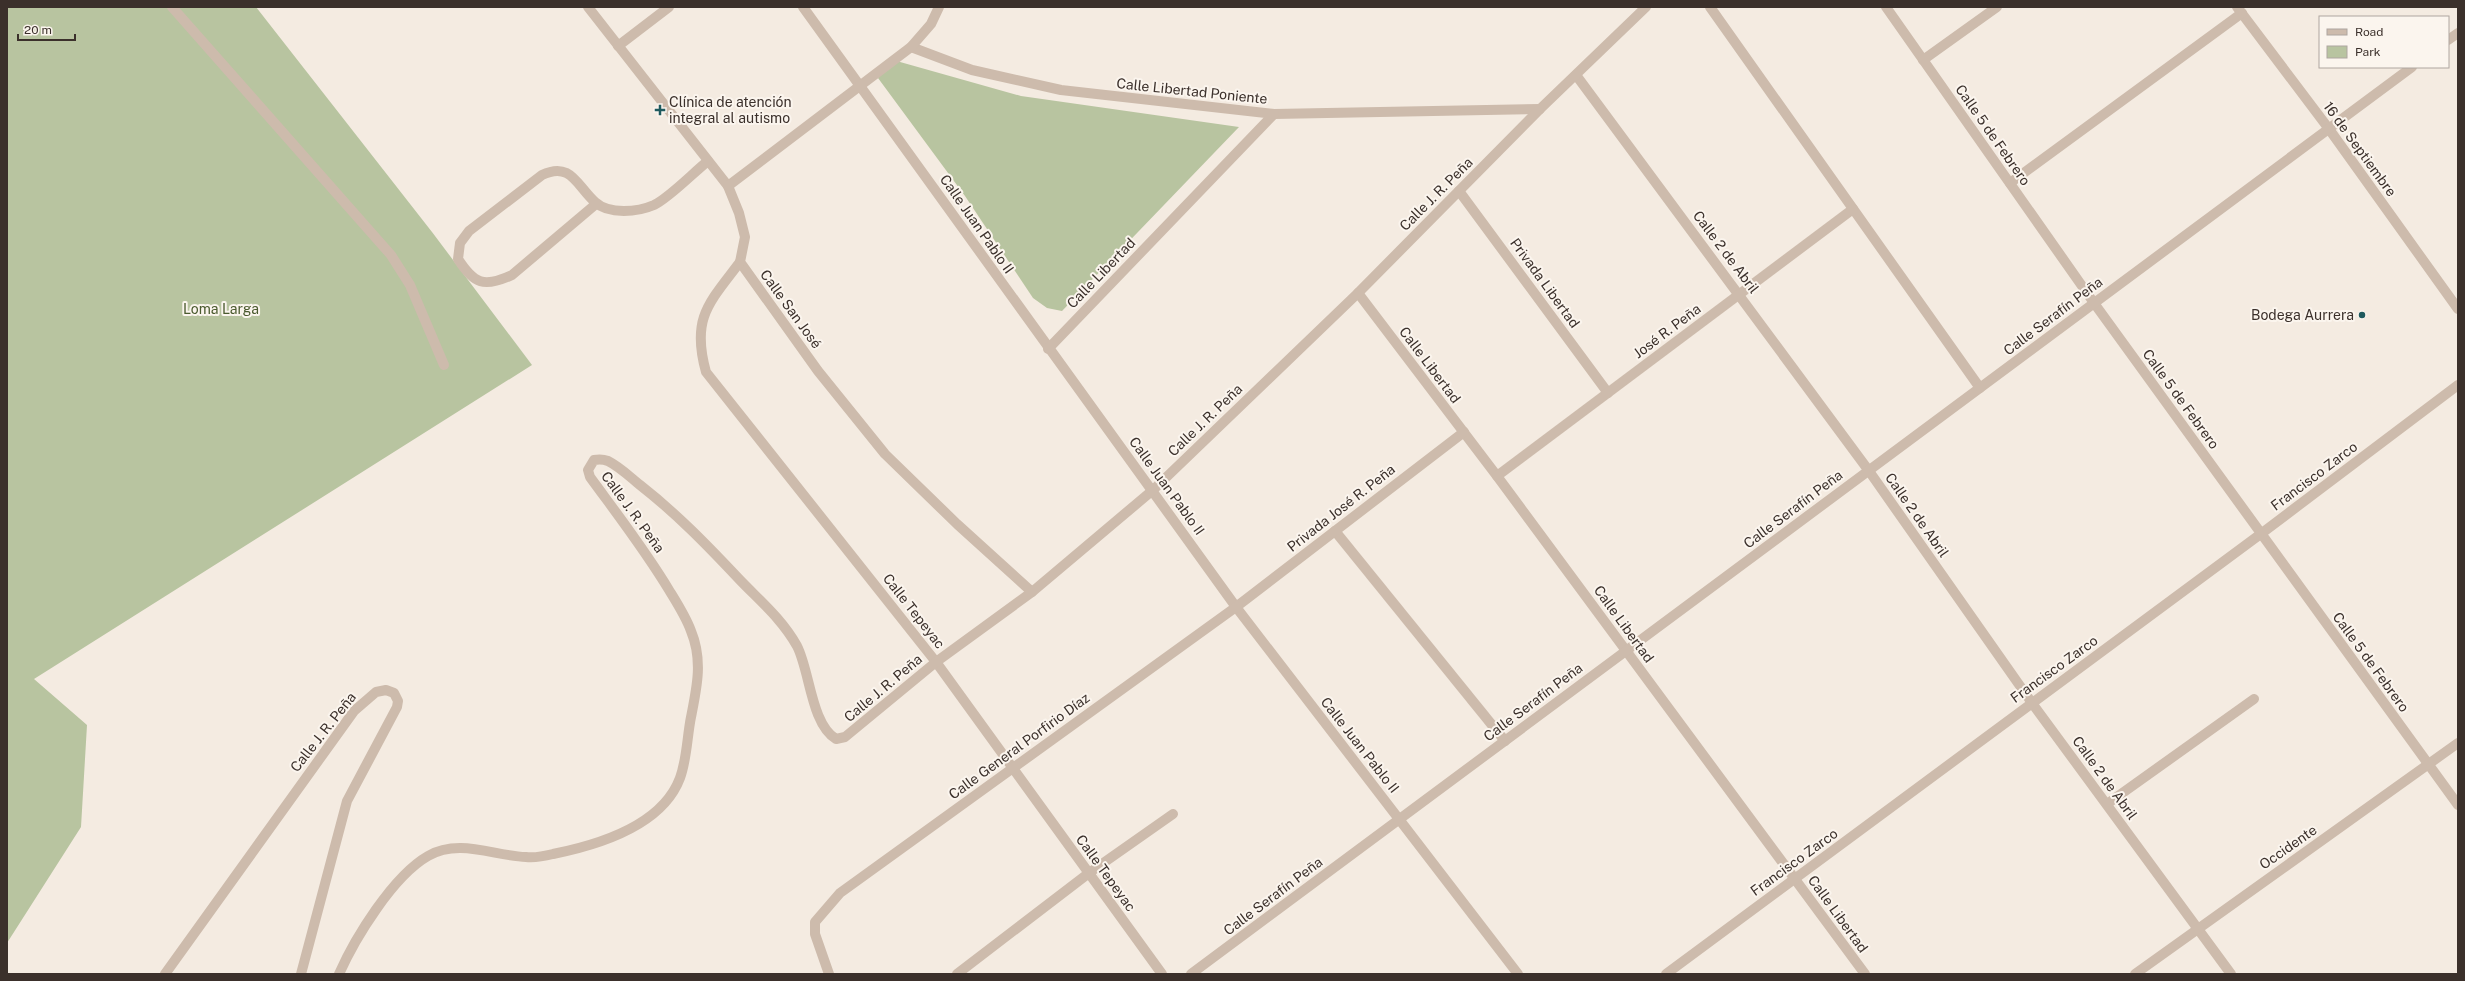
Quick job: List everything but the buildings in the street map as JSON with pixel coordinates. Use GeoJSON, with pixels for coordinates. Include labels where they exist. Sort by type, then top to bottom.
{"type":"FeatureCollection","features":[{"type":"Feature","properties":{"kind":"street"},"geometry":{"type":"LineString","coordinates":[[172,7],[391,255],[410,285],[444,365]]}},
{"type":"Feature","properties":{"kind":"street"},"geometry":{"type":"LineString","coordinates":[[588,7],[728,186],[739,213],[745,237],[740,262]]}},
{"type":"Feature","properties":{"kind":"street"},"geometry":{"type":"LineString","coordinates":[[618,46],[669,7]]}},
{"type":"Feature","properties":{"kind":"street","name":"Calle Juan Pablo II"},"geometry":{"type":"LineString","coordinates":[[803,7],[860,84],[1048,349],[1153,490],[1236,607],[1518,974]]}},
{"type":"Feature","properties":{"kind":"street"},"geometry":{"type":"LineString","coordinates":[[728,186],[860,84],[911,47],[931,24],[939,7]]}},
{"type":"Feature","properties":{"kind":"street","name":"Calle J. R. Peña"},"geometry":{"type":"LineString","coordinates":[[339,974],[347,956],[368,922],[398,882],[428,856],[442,850],[453,848],[475,849],[527,857],[584,848],[634,826],[649,816],[664,803],[677,784],[684,759],[697,683],[699,664],[697,648],[691,629],[650,559],[590,477],[588,470],[594,460],[601,459],[618,467],[677,514],[765,604],[782,623],[797,646],[806,669],[820,721],[826,731],[836,740],[845,737],[936,662],[1032,592],[1153,490],[1358,293],[1540,110],[1646,7]]}},
{"type":"Feature","properties":{"kind":"street"},"geometry":{"type":"LineString","coordinates":[[1710,7],[1980,388]]}},
{"type":"Feature","properties":{"kind":"street","name":"Calle 5 de Febrero"},"geometry":{"type":"LineString","coordinates":[[1886,7],[2094,303],[2458,805]]}},
{"type":"Feature","properties":{"kind":"street"},"geometry":{"type":"LineString","coordinates":[[1924,60],[1996,7]]}},
{"type":"Feature","properties":{"kind":"street"},"geometry":{"type":"LineString","coordinates":[[2010,183],[2239,10]]}},
{"type":"Feature","properties":{"kind":"street","name":"16 de Septiembre"},"geometry":{"type":"LineString","coordinates":[[2239,10],[2329,129],[2458,309]]}},
{"type":"Feature","properties":{"kind":"street"},"geometry":{"type":"LineString","coordinates":[[2449,39],[2458,33]]}},
{"type":"Feature","properties":{"kind":"street","name":"Calle Libertad Poniente"},"geometry":{"type":"LineString","coordinates":[[911,47],[972,70],[1061,90],[1274,114],[1540,110]]}},
{"type":"Feature","properties":{"kind":"street","name":"Calle Serafín Peña"},"geometry":{"type":"LineString","coordinates":[[1191,974],[2411,68]]}},
{"type":"Feature","properties":{"kind":"street","name":"Calle 2 de Abril"},"geometry":{"type":"LineString","coordinates":[[1576,75],[1740,294],[1869,471],[2032,703],[2231,974]]}},
{"type":"Feature","properties":{"kind":"street","name":"Calle Libertad"},"geometry":{"type":"LineString","coordinates":[[1048,349],[1274,114]]}},
{"type":"Feature","properties":{"kind":"street"},"geometry":{"type":"LineString","coordinates":[[596,204],[512,275],[497,282],[482,283],[468,275],[458,259],[460,243],[469,231],[542,175],[552,170],[563,171],[572,176],[596,204],[621,212],[637,210],[654,205],[708,161]]}},
{"type":"Feature","properties":{"kind":"street","name":"Privada Libertad"},"geometry":{"type":"LineString","coordinates":[[1460,190],[1608,393]]}},
{"type":"Feature","properties":{"kind":"street","name":"José R. Peña"},"geometry":{"type":"LineString","coordinates":[[1497,476],[1853,209]]}},
{"type":"Feature","properties":{"kind":"street","name":"Calle San José"},"geometry":{"type":"LineString","coordinates":[[740,262],[818,371],[885,454],[957,524],[1032,592]]}},
{"type":"Feature","properties":{"kind":"street","name":"Calle Tepeyac"},"geometry":{"type":"LineString","coordinates":[[740,262],[708,303],[700,326],[700,348],[706,372],[936,662],[1162,974]]}},
{"type":"Feature","properties":{"kind":"street","name":"Calle Libertad"},"geometry":{"type":"LineString","coordinates":[[1358,293],[1497,476],[1865,974]]}},
{"type":"Feature","properties":{"kind":"street","name":"Francisco Zarco"},"geometry":{"type":"LineString","coordinates":[[1666,974],[2262,533],[2458,385]]}},
{"type":"Feature","properties":{"kind":"street","name":"Privada José R. Peña"},"geometry":{"type":"LineString","coordinates":[[1236,607],[1464,432]]}},
{"type":"Feature","properties":{"kind":"street"},"geometry":{"type":"LineString","coordinates":[[1335,531],[1505,741]]}},
{"type":"Feature","properties":{"kind":"street","name":"Calle General Porfirio Díaz"},"geometry":{"type":"LineString","coordinates":[[829,974],[815,934],[815,922],[822,912],[840,893],[1236,607]]}},
{"type":"Feature","properties":{"kind":"street","name":"Calle J. R. Peña"},"geometry":{"type":"LineString","coordinates":[[165,974],[337,733],[366,700],[376,692],[386,690],[394,693],[398,701],[397,707],[347,801],[301,974]]}},
{"type":"Feature","properties":{"kind":"street"},"geometry":{"type":"LineString","coordinates":[[2107,804],[2254,699]]}},
{"type":"Feature","properties":{"kind":"street","name":"Occidente"},"geometry":{"type":"LineString","coordinates":[[2135,974],[2197,928],[2458,743]]}},
{"type":"Feature","properties":{"kind":"street"},"geometry":{"type":"LineString","coordinates":[[957,974],[1089,873],[1173,814]]}},
{"type":"Feature","properties":{"kind":"green space","name":"Loma Larga"},"geometry":{"type":"Polygon","coordinates":[[[7,7],[256,7],[432,232],[532,365],[34,679],[87,725],[81,827],[7,943],[7,7]]]}},
{"type":"Feature","properties":{"kind":"green space"},"geometry":{"type":"Polygon","coordinates":[[[893,60],[1021,96],[1239,127],[1062,311],[1047,308],[1033,298],[965,196],[878,78],[893,60]]]}},
{"type":"Feature","properties":{"kind":"place","name":"Clínica de atención integral al autismo"},"geometry":{"type":"Point","coordinates":[660,110]}},
{"type":"Feature","properties":{"kind":"place","name":"Bodega Aurrera"},"geometry":{"type":"Point","coordinates":[2362,315]}}]}
